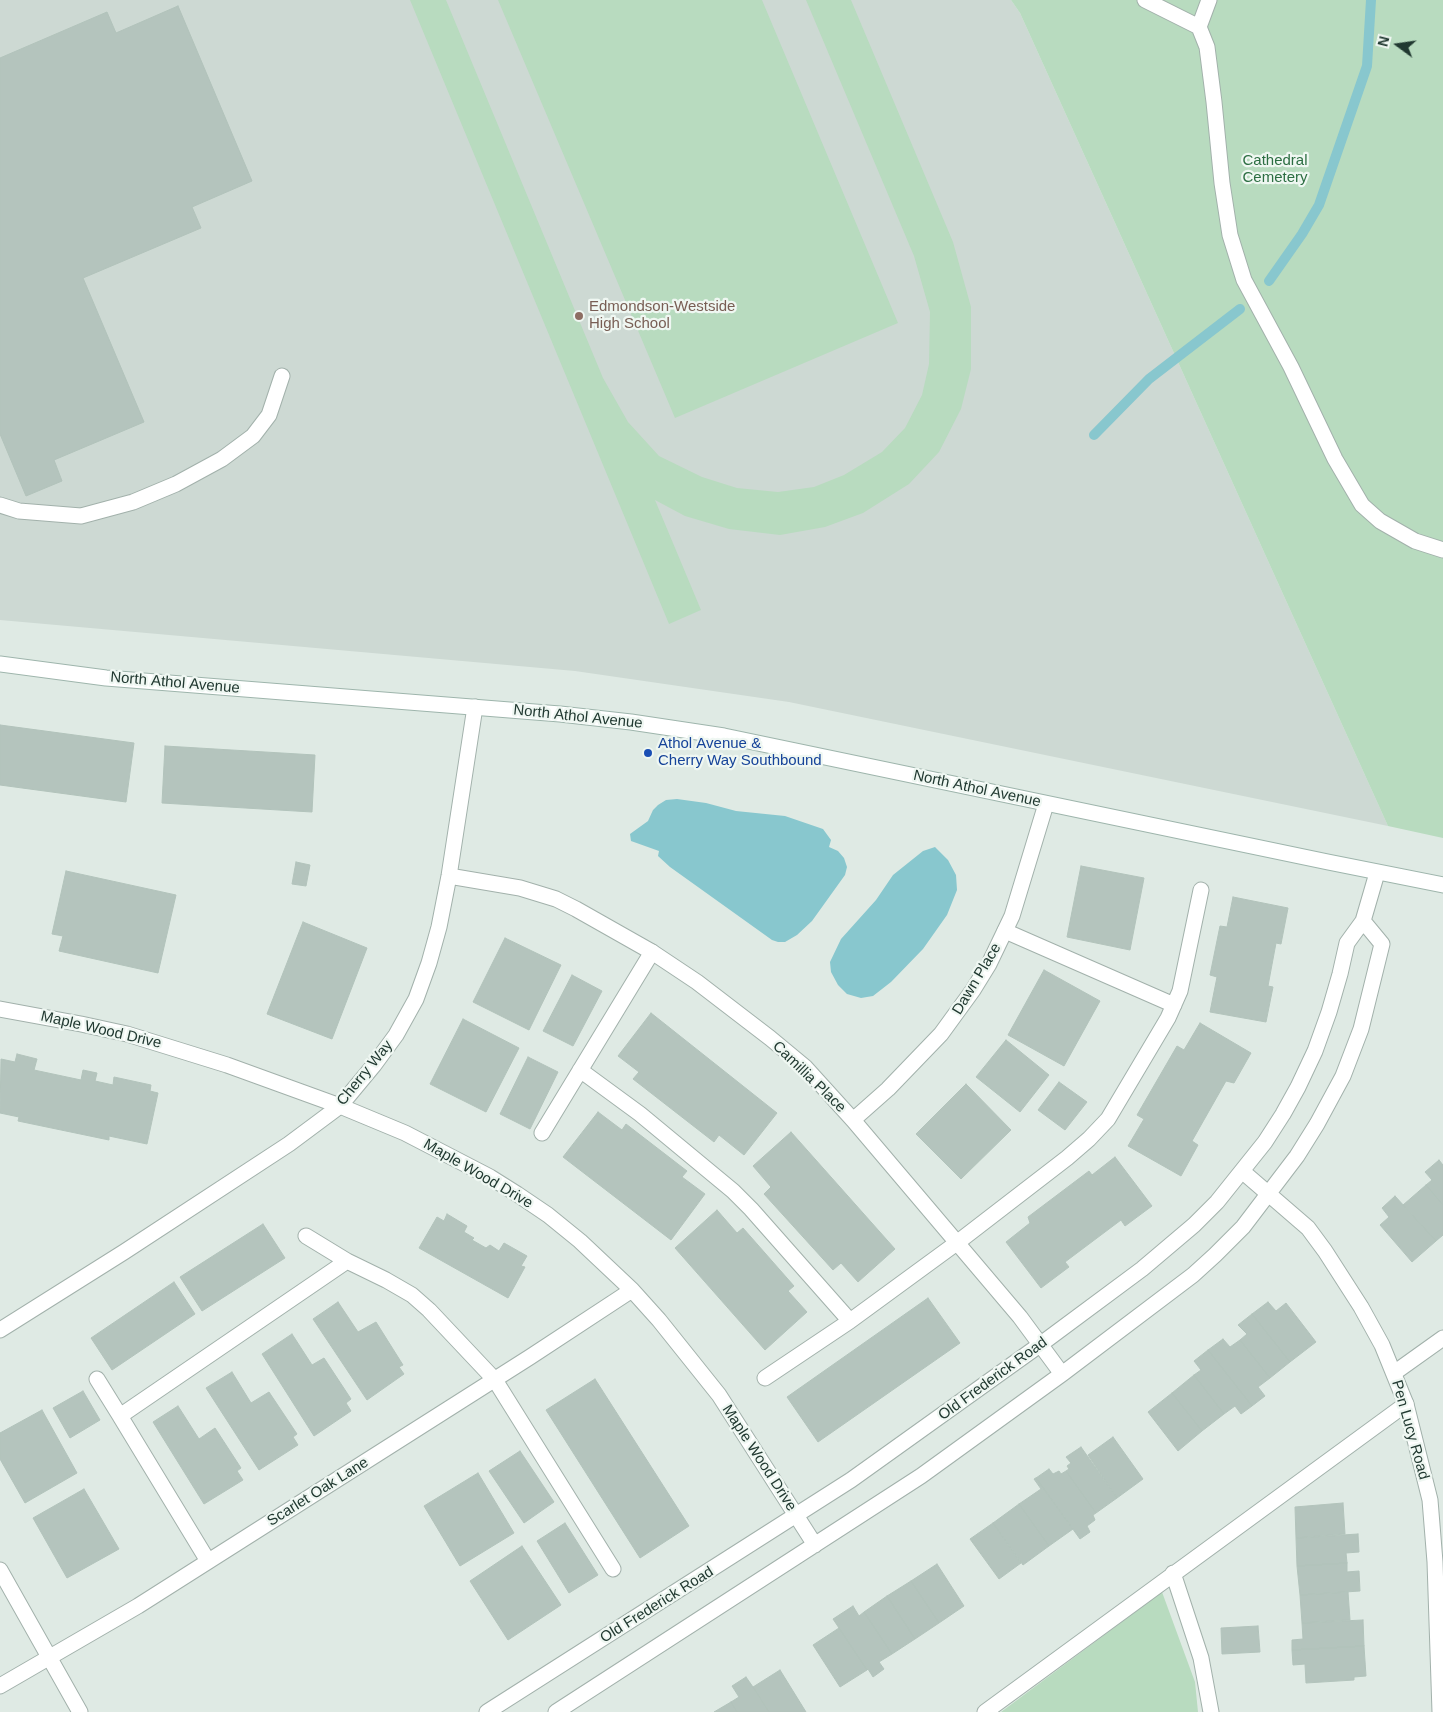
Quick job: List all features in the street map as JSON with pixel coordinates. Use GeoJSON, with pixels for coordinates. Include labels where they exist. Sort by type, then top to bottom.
{"type":"FeatureCollection","features":[{"type":"Feature","properties":{"kind":"street"},"geometry":{"type":"LineString","coordinates":[[1145,0],[1200,27]]}},
{"type":"Feature","properties":{"kind":"street"},"geometry":{"type":"LineString","coordinates":[[1209,0],[1200,27],[1207,47],[1222,183],[1230,235],[1244,280],[1291,367],[1335,459],[1362,505],[1380,521],[1415,541],[1443,550]]}},
{"type":"Feature","properties":{"kind":"street"},"geometry":{"type":"LineString","coordinates":[[0,505],[19,511],[81,516],[134,502],[176,484],[222,459],[253,436],[269,416],[282,376]]}},
{"type":"Feature","properties":{"kind":"street","name":"North Athol Avenue"},"geometry":{"type":"LineString","coordinates":[[0,664],[106,678],[475,707],[631,722],[724,736],[1046,804],[1443,884]]}},
{"type":"Feature","properties":{"kind":"street","name":"Cherry Way"},"geometry":{"type":"LineString","coordinates":[[0,1330],[258,1165],[340,1106],[396,1035],[416,999],[439,927],[449,876],[475,707]]}},
{"type":"Feature","properties":{"kind":"street","name":"Dawn Place"},"geometry":{"type":"LineString","coordinates":[[854,1120],[888,1089],[941,1034],[973,990],[989,964],[1021,888],[1046,804]]}},
{"type":"Feature","properties":{"kind":"street","name":"Old Frederick Road"},"geometry":{"type":"LineString","coordinates":[[487,1712],[851,1480],[1041,1344],[1142,1268],[1182,1235],[1217,1202],[1274,1128],[1298,1087],[1315,1051],[1329,1012],[1347,943],[1363,921],[1377,872]]}},
{"type":"Feature","properties":{"kind":"street","name":"Camillia Place"},"geometry":{"type":"LineString","coordinates":[[449,876],[520,888],[556,899],[652,952],[697,982],[770,1038],[805,1067],[854,1120],[958,1242],[1041,1344],[1062,1374]]}},
{"type":"Feature","properties":{"kind":"street"},"geometry":{"type":"LineString","coordinates":[[765,1378],[850,1321],[958,1242],[1089,1140],[1108,1119],[1168,1018],[1180,991],[1188,960],[1201,890]]}},
{"type":"Feature","properties":{"kind":"street"},"geometry":{"type":"LineString","coordinates":[[556,1712],[921,1476],[1062,1374],[1200,1268],[1243,1227],[1270,1194],[1297,1156],[1343,1076],[1361,1029],[1382,944],[1363,921]]}},
{"type":"Feature","properties":{"kind":"street"},"geometry":{"type":"LineString","coordinates":[[1004,931],[1174,1005]]}},
{"type":"Feature","properties":{"kind":"street"},"geometry":{"type":"LineString","coordinates":[[542,1132],[652,952]]}},
{"type":"Feature","properties":{"kind":"street","name":"Maple Wood Drive"},"geometry":{"type":"LineString","coordinates":[[0,1009],[81,1024],[160,1043],[228,1065],[340,1106],[414,1137],[510,1190],[548,1215],[580,1241],[632,1290],[690,1357],[719,1395],[815,1545]]}},
{"type":"Feature","properties":{"kind":"street"},"geometry":{"type":"LineString","coordinates":[[580,1070],[640,1114],[733,1190],[850,1321]]}},
{"type":"Feature","properties":{"kind":"street","name":"Pen Lucy Road"},"geometry":{"type":"LineString","coordinates":[[1242,1172],[1308,1228],[1325,1251],[1382,1344],[1406,1404],[1430,1500],[1439,1560],[1440,1712]]}},
{"type":"Feature","properties":{"kind":"street"},"geometry":{"type":"LineString","coordinates":[[306,1236],[412,1295],[494,1380],[613,1569]]}},
{"type":"Feature","properties":{"kind":"street"},"geometry":{"type":"LineString","coordinates":[[120,1416],[348,1261]]}},
{"type":"Feature","properties":{"kind":"street","name":"Scarlet Oak Lane"},"geometry":{"type":"LineString","coordinates":[[0,1686],[138,1606],[632,1290]]}},
{"type":"Feature","properties":{"kind":"street"},"geometry":{"type":"LineString","coordinates":[[1394,1373],[1443,1338]]}},
{"type":"Feature","properties":{"kind":"street"},"geometry":{"type":"LineString","coordinates":[[97,1380],[208,1561]]}},
{"type":"Feature","properties":{"kind":"street"},"geometry":{"type":"LineString","coordinates":[[985,1712],[1406,1404]]}},
{"type":"Feature","properties":{"kind":"street"},"geometry":{"type":"LineString","coordinates":[[0,1570],[80,1712]]}},
{"type":"Feature","properties":{"kind":"street"},"geometry":{"type":"LineString","coordinates":[[1173,1573],[1201,1658],[1211,1712]]}},
{"type":"Feature","properties":{"kind":"shaded area","name":"Edmondson-Westside High School"},"geometry":{"type":"Polygon","coordinates":[[[0,0],[1011,0],[1020,13],[1388,826],[789,702],[575,671],[0,620],[0,0]]]}},
{"type":"Feature","properties":{"kind":"green space"},"geometry":{"type":"Polygon","coordinates":[[[410,0],[446,0],[603,378],[628,422],[659,456],[702,477],[737,488],[778,492],[814,487],[844,475],[882,452],[905,428],[922,395],[929,364],[930,312],[914,256],[806,0],[851,0],[953,242],[971,307],[971,369],[961,409],[939,452],[909,484],[863,513],[825,527],[780,535],[729,529],[685,516],[655,500],[701,610],[669,624],[410,0]]]}},
{"type":"Feature","properties":{"kind":"green space"},"geometry":{"type":"Polygon","coordinates":[[[498,0],[762,0],[898,323],[675,418],[498,0]]]}},
{"type":"Feature","properties":{"kind":"green space","name":"Cathedral Cemetery"},"geometry":{"type":"Polygon","coordinates":[[[1011,0],[1443,0],[1443,838],[1388,826],[1020,13],[1011,0]]]}},
{"type":"Feature","properties":{"kind":"green space"},"geometry":{"type":"Polygon","coordinates":[[[1162,1592],[1195,1682],[1198,1712],[1001,1712],[1162,1592]]]}},
{"type":"Feature","properties":{"kind":"water"},"geometry":{"type":"Polygon","coordinates":[[[677,799],[706,803],[736,811],[785,816],[823,829],[831,840],[829,847],[838,851],[844,858],[847,867],[845,875],[812,921],[797,935],[785,942],[772,940],[670,867],[658,856],[659,851],[631,841],[630,834],[648,821],[653,810],[658,805],[666,800],[677,799]]]}},
{"type":"Feature","properties":{"kind":"water"},"geometry":{"type":"Polygon","coordinates":[[[935,847],[948,860],[956,875],[957,890],[947,915],[923,949],[891,982],[873,996],[861,998],[847,994],[838,985],[831,972],[830,962],[841,939],[876,900],[893,875],[923,851],[935,847]]]}},
{"type":"Feature","properties":{"kind":"building"},"geometry":{"type":"Polygon","coordinates":[[[178,6],[252,181],[192,207],[201,228],[83,278],[144,422],[54,460],[62,481],[26,496],[0,434],[0,58],[107,12],[116,33],[178,6]]]}},
{"type":"Feature","properties":{"kind":"building"},"geometry":{"type":"Polygon","coordinates":[[[0,725],[134,743],[126,802],[0,785],[0,725]]]}},
{"type":"Feature","properties":{"kind":"building"},"geometry":{"type":"Polygon","coordinates":[[[165,746],[315,755],[312,812],[162,803],[165,746]]]}},
{"type":"Feature","properties":{"kind":"building"},"geometry":{"type":"Polygon","coordinates":[[[296,862],[310,865],[306,886],[292,884],[296,862]]]}},
{"type":"Feature","properties":{"kind":"building"},"geometry":{"type":"Polygon","coordinates":[[[1081,866],[1144,878],[1130,950],[1067,937],[1081,866]]]}},
{"type":"Feature","properties":{"kind":"building"},"geometry":{"type":"Polygon","coordinates":[[[66,871],[176,895],[158,973],[59,951],[63,936],[52,934],[66,871]]]}},
{"type":"Feature","properties":{"kind":"building"},"geometry":{"type":"Polygon","coordinates":[[[1233,897],[1288,908],[1281,944],[1276,943],[1268,986],[1273,987],[1266,1022],[1210,1012],[1217,977],[1210,975],[1220,926],[1227,927],[1233,897]]]}},
{"type":"Feature","properties":{"kind":"building"},"geometry":{"type":"Polygon","coordinates":[[[303,922],[367,948],[332,1039],[267,1014],[303,922]]]}},
{"type":"Feature","properties":{"kind":"building"},"geometry":{"type":"Polygon","coordinates":[[[505,938],[561,965],[529,1030],[473,1002],[505,938]]]}},
{"type":"Feature","properties":{"kind":"building"},"geometry":{"type":"Polygon","coordinates":[[[1044,970],[1100,1001],[1064,1066],[1008,1035],[1044,970]]]}},
{"type":"Feature","properties":{"kind":"building"},"geometry":{"type":"Polygon","coordinates":[[[572,975],[602,991],[573,1046],[543,1031],[572,975]]]}},
{"type":"Feature","properties":{"kind":"building"},"geometry":{"type":"Polygon","coordinates":[[[651,1013],[777,1113],[744,1155],[719,1135],[714,1142],[633,1079],[639,1072],[618,1056],[651,1013]]]}},
{"type":"Feature","properties":{"kind":"building"},"geometry":{"type":"Polygon","coordinates":[[[463,1019],[519,1048],[486,1112],[430,1084],[463,1019]]]}},
{"type":"Feature","properties":{"kind":"building"},"geometry":{"type":"Polygon","coordinates":[[[1200,1023],[1251,1053],[1234,1083],[1226,1081],[1192,1141],[1198,1145],[1181,1176],[1128,1146],[1144,1119],[1137,1115],[1177,1046],[1184,1050],[1200,1023]]]}},
{"type":"Feature","properties":{"kind":"building"},"geometry":{"type":"Polygon","coordinates":[[[1006,1040],[1049,1075],[1020,1112],[976,1077],[1006,1040]]]}},
{"type":"Feature","properties":{"kind":"building"},"geometry":{"type":"Polygon","coordinates":[[[17,1054],[37,1059],[34,1070],[81,1080],[83,1070],[97,1073],[95,1081],[113,1085],[114,1077],[151,1085],[150,1091],[158,1093],[147,1144],[109,1136],[109,1140],[18,1121],[19,1117],[0,1113],[1,1059],[15,1062],[17,1054]]]}},
{"type":"Feature","properties":{"kind":"building"},"geometry":{"type":"Polygon","coordinates":[[[528,1057],[558,1072],[530,1129],[500,1114],[528,1057]]]}},
{"type":"Feature","properties":{"kind":"building"},"geometry":{"type":"Polygon","coordinates":[[[1059,1082],[1087,1102],[1065,1130],[1038,1110],[1059,1082]]]}},
{"type":"Feature","properties":{"kind":"building"},"geometry":{"type":"Polygon","coordinates":[[[966,1084],[1011,1130],[961,1179],[916,1134],[966,1084]]]}},
{"type":"Feature","properties":{"kind":"building"},"geometry":{"type":"Polygon","coordinates":[[[598,1112],[622,1130],[626,1124],[687,1171],[682,1177],[705,1194],[671,1240],[563,1157],[598,1112]]]}},
{"type":"Feature","properties":{"kind":"building"},"geometry":{"type":"Polygon","coordinates":[[[791,1132],[895,1249],[858,1282],[841,1263],[833,1270],[764,1194],[771,1187],[753,1166],[791,1132]]]}},
{"type":"Feature","properties":{"kind":"building"},"geometry":{"type":"Polygon","coordinates":[[[1115,1157],[1152,1206],[1125,1226],[1121,1220],[1065,1262],[1069,1267],[1041,1288],[1006,1242],[1030,1223],[1028,1217],[1089,1171],[1092,1175],[1115,1157]]]}},
{"type":"Feature","properties":{"kind":"building"},"geometry":{"type":"Polygon","coordinates":[[[1439,1160],[1443,1165],[1443,1205],[1426,1185],[1432,1180],[1425,1172],[1439,1160]]]}},
{"type":"Feature","properties":{"kind":"building"},"geometry":{"type":"Polygon","coordinates":[[[1426,1185],[1443,1205],[1443,1235],[1436,1241],[1403,1205],[1426,1185]]]}},
{"type":"Feature","properties":{"kind":"building"},"geometry":{"type":"Polygon","coordinates":[[[1395,1196],[1436,1241],[1412,1262],[1380,1225],[1389,1217],[1382,1208],[1395,1196]]]}},
{"type":"Feature","properties":{"kind":"building"},"geometry":{"type":"Polygon","coordinates":[[[717,1210],[737,1233],[743,1228],[794,1286],[788,1291],[807,1312],[765,1350],[675,1248],[717,1210]]]}},
{"type":"Feature","properties":{"kind":"building"},"geometry":{"type":"Polygon","coordinates":[[[447,1214],[467,1226],[464,1232],[474,1238],[472,1240],[486,1248],[490,1245],[499,1251],[504,1243],[527,1256],[521,1266],[525,1267],[508,1298],[419,1248],[437,1217],[444,1221],[447,1214]]]}},
{"type":"Feature","properties":{"kind":"building"},"geometry":{"type":"Polygon","coordinates":[[[263,1224],[285,1258],[202,1311],[180,1277],[263,1224]]]}},
{"type":"Feature","properties":{"kind":"building"},"geometry":{"type":"Polygon","coordinates":[[[174,1282],[195,1314],[112,1370],[91,1338],[174,1282]]]}},
{"type":"Feature","properties":{"kind":"building"},"geometry":{"type":"Polygon","coordinates":[[[928,1298],[960,1343],[818,1442],[787,1397],[928,1298]]]}},
{"type":"Feature","properties":{"kind":"building"},"geometry":{"type":"Polygon","coordinates":[[[338,1302],[358,1332],[376,1322],[403,1365],[399,1367],[404,1374],[367,1400],[313,1319],[338,1302]]]}},
{"type":"Feature","properties":{"kind":"building"},"geometry":{"type":"Polygon","coordinates":[[[1268,1302],[1276,1311],[1286,1303],[1316,1342],[1290,1362],[1252,1314],[1268,1302]]]}},
{"type":"Feature","properties":{"kind":"building"},"geometry":{"type":"Polygon","coordinates":[[[1252,1314],[1290,1362],[1270,1378],[1240,1340],[1247,1334],[1238,1325],[1252,1314]]]}},
{"type":"Feature","properties":{"kind":"building"},"geometry":{"type":"Polygon","coordinates":[[[292,1334],[312,1365],[324,1358],[351,1399],[346,1403],[351,1411],[314,1436],[262,1354],[292,1334]]]}},
{"type":"Feature","properties":{"kind":"building"},"geometry":{"type":"Polygon","coordinates":[[[1223,1339],[1230,1347],[1240,1340],[1270,1378],[1258,1387],[1265,1396],[1252,1406],[1208,1350],[1223,1339]]]}},
{"type":"Feature","properties":{"kind":"building"},"geometry":{"type":"Polygon","coordinates":[[[1208,1350],[1252,1406],[1241,1414],[1235,1406],[1224,1414],[1194,1375],[1201,1370],[1194,1361],[1208,1350]]]}},
{"type":"Feature","properties":{"kind":"building"},"geometry":{"type":"Polygon","coordinates":[[[232,1372],[251,1403],[269,1392],[297,1434],[293,1437],[298,1445],[259,1470],[206,1388],[232,1372]]]}},
{"type":"Feature","properties":{"kind":"building"},"geometry":{"type":"Polygon","coordinates":[[[1194,1375],[1224,1414],[1202,1431],[1172,1393],[1194,1375]]]}},
{"type":"Feature","properties":{"kind":"building"},"geometry":{"type":"Polygon","coordinates":[[[595,1379],[689,1526],[640,1558],[546,1410],[595,1379]]]}},
{"type":"Feature","properties":{"kind":"building"},"geometry":{"type":"Polygon","coordinates":[[[83,1391],[100,1420],[70,1438],[53,1408],[83,1391]]]}},
{"type":"Feature","properties":{"kind":"building"},"geometry":{"type":"Polygon","coordinates":[[[1172,1393],[1202,1431],[1178,1451],[1148,1412],[1172,1393]]]}},
{"type":"Feature","properties":{"kind":"building"},"geometry":{"type":"Polygon","coordinates":[[[178,1406],[199,1439],[215,1428],[241,1468],[237,1471],[243,1480],[204,1504],[153,1422],[178,1406]]]}},
{"type":"Feature","properties":{"kind":"building"},"geometry":{"type":"Polygon","coordinates":[[[42,1410],[77,1473],[25,1503],[0,1459],[0,1433],[42,1410]]]}},
{"type":"Feature","properties":{"kind":"building"},"geometry":{"type":"Polygon","coordinates":[[[1113,1437],[1143,1479],[1117,1498],[1088,1455],[1113,1437]]]}},
{"type":"Feature","properties":{"kind":"building"},"geometry":{"type":"Polygon","coordinates":[[[1081,1447],[1117,1498],[1096,1513],[1066,1471],[1069,1469],[1067,1466],[1071,1463],[1066,1457],[1081,1447]]]}},
{"type":"Feature","properties":{"kind":"building"},"geometry":{"type":"Polygon","coordinates":[[[520,1451],[554,1502],[524,1523],[489,1471],[520,1451]]]}},
{"type":"Feature","properties":{"kind":"building"},"geometry":{"type":"Polygon","coordinates":[[[1049,1469],[1053,1474],[1059,1471],[1061,1474],[1066,1471],[1096,1513],[1093,1515],[1095,1520],[1087,1526],[1090,1532],[1080,1539],[1036,1478],[1049,1469]]]}},
{"type":"Feature","properties":{"kind":"building"},"geometry":{"type":"Polygon","coordinates":[[[478,1473],[514,1533],[460,1566],[424,1506],[478,1473]]]}},
{"type":"Feature","properties":{"kind":"building"},"geometry":{"type":"Polygon","coordinates":[[[1036,1478],[1073,1529],[1049,1546],[1019,1504],[1041,1489],[1034,1479],[1036,1478]]]}},
{"type":"Feature","properties":{"kind":"building"},"geometry":{"type":"Polygon","coordinates":[[[84,1489],[119,1549],[67,1578],[33,1518],[84,1489]]]}},
{"type":"Feature","properties":{"kind":"building"},"geometry":{"type":"Polygon","coordinates":[[[1343,1503],[1345,1534],[1296,1538],[1295,1507],[1343,1503]]]}},
{"type":"Feature","properties":{"kind":"building"},"geometry":{"type":"Polygon","coordinates":[[[1019,1504],[1049,1546],[1023,1565],[993,1523],[1019,1504]]]}},
{"type":"Feature","properties":{"kind":"building"},"geometry":{"type":"Polygon","coordinates":[[[565,1523],[598,1575],[569,1593],[537,1541],[565,1523]]]}},
{"type":"Feature","properties":{"kind":"building"},"geometry":{"type":"Polygon","coordinates":[[[993,1523],[1021,1563],[999,1579],[970,1539],[993,1523]]]}},
{"type":"Feature","properties":{"kind":"building"},"geometry":{"type":"Polygon","coordinates":[[[1358,1534],[1359,1552],[1346,1553],[1347,1563],[1297,1566],[1296,1538],[1358,1534]]]}},
{"type":"Feature","properties":{"kind":"building"},"geometry":{"type":"Polygon","coordinates":[[[522,1546],[561,1605],[508,1640],[470,1581],[522,1546]]]}},
{"type":"Feature","properties":{"kind":"building"},"geometry":{"type":"Polygon","coordinates":[[[1347,1563],[1347,1572],[1359,1571],[1360,1591],[1300,1595],[1297,1566],[1347,1563]]]}},
{"type":"Feature","properties":{"kind":"building"},"geometry":{"type":"Polygon","coordinates":[[[937,1564],[964,1606],[939,1623],[911,1581],[937,1564]]]}},
{"type":"Feature","properties":{"kind":"building"},"geometry":{"type":"Polygon","coordinates":[[[911,1581],[939,1623],[915,1639],[887,1596],[911,1581]]]}},
{"type":"Feature","properties":{"kind":"building"},"geometry":{"type":"Polygon","coordinates":[[[1348,1592],[1350,1620],[1302,1623],[1300,1595],[1348,1592]]]}},
{"type":"Feature","properties":{"kind":"building"},"geometry":{"type":"Polygon","coordinates":[[[887,1596],[915,1639],[892,1654],[864,1612],[887,1596]]]}},
{"type":"Feature","properties":{"kind":"building"},"geometry":{"type":"Polygon","coordinates":[[[853,1606],[859,1616],[864,1612],[892,1654],[879,1662],[884,1669],[873,1677],[833,1619],[853,1606]]]}},
{"type":"Feature","properties":{"kind":"building"},"geometry":{"type":"Polygon","coordinates":[[[1363,1620],[1364,1646],[1292,1650],[1292,1640],[1303,1639],[1302,1623],[1363,1620]]]}},
{"type":"Feature","properties":{"kind":"building"},"geometry":{"type":"Polygon","coordinates":[[[1258,1626],[1260,1652],[1222,1654],[1221,1628],[1258,1626]]]}},
{"type":"Feature","properties":{"kind":"building"},"geometry":{"type":"Polygon","coordinates":[[[839,1628],[867,1670],[840,1687],[813,1645],[839,1628]]]}},
{"type":"Feature","properties":{"kind":"building"},"geometry":{"type":"Polygon","coordinates":[[[1364,1646],[1366,1676],[1354,1677],[1354,1680],[1306,1683],[1305,1664],[1293,1665],[1292,1650],[1364,1646]]]}},
{"type":"Feature","properties":{"kind":"building"},"geometry":{"type":"Polygon","coordinates":[[[780,1670],[806,1712],[769,1712],[753,1687],[780,1670]]]}},
{"type":"Feature","properties":{"kind":"building"},"geometry":{"type":"Polygon","coordinates":[[[746,1677],[769,1712],[737,1712],[731,1702],[739,1697],[732,1686],[746,1677]]]}},
{"type":"Feature","properties":{"kind":"building"},"geometry":{"type":"Polygon","coordinates":[[[731,1702],[737,1712],[714,1712],[731,1702]]]}},
{"type":"Feature","properties":{"kind":"waterway"},"geometry":{"type":"LineString","coordinates":[[1269,281],[1302,234],[1319,205],[1367,66],[1371,0]]}},
{"type":"Feature","properties":{"kind":"waterway"},"geometry":{"type":"LineString","coordinates":[[1094,435],[1149,379],[1240,309]]}},
{"type":"Feature","properties":{"kind":"place","name":"Edmondson-Westside High School"},"geometry":{"type":"Point","coordinates":[579,316]}},
{"type":"Feature","properties":{"kind":"place","name":"Athol Avenue & Cherry Way Southbound"},"geometry":{"type":"Point","coordinates":[648,753]}}]}
